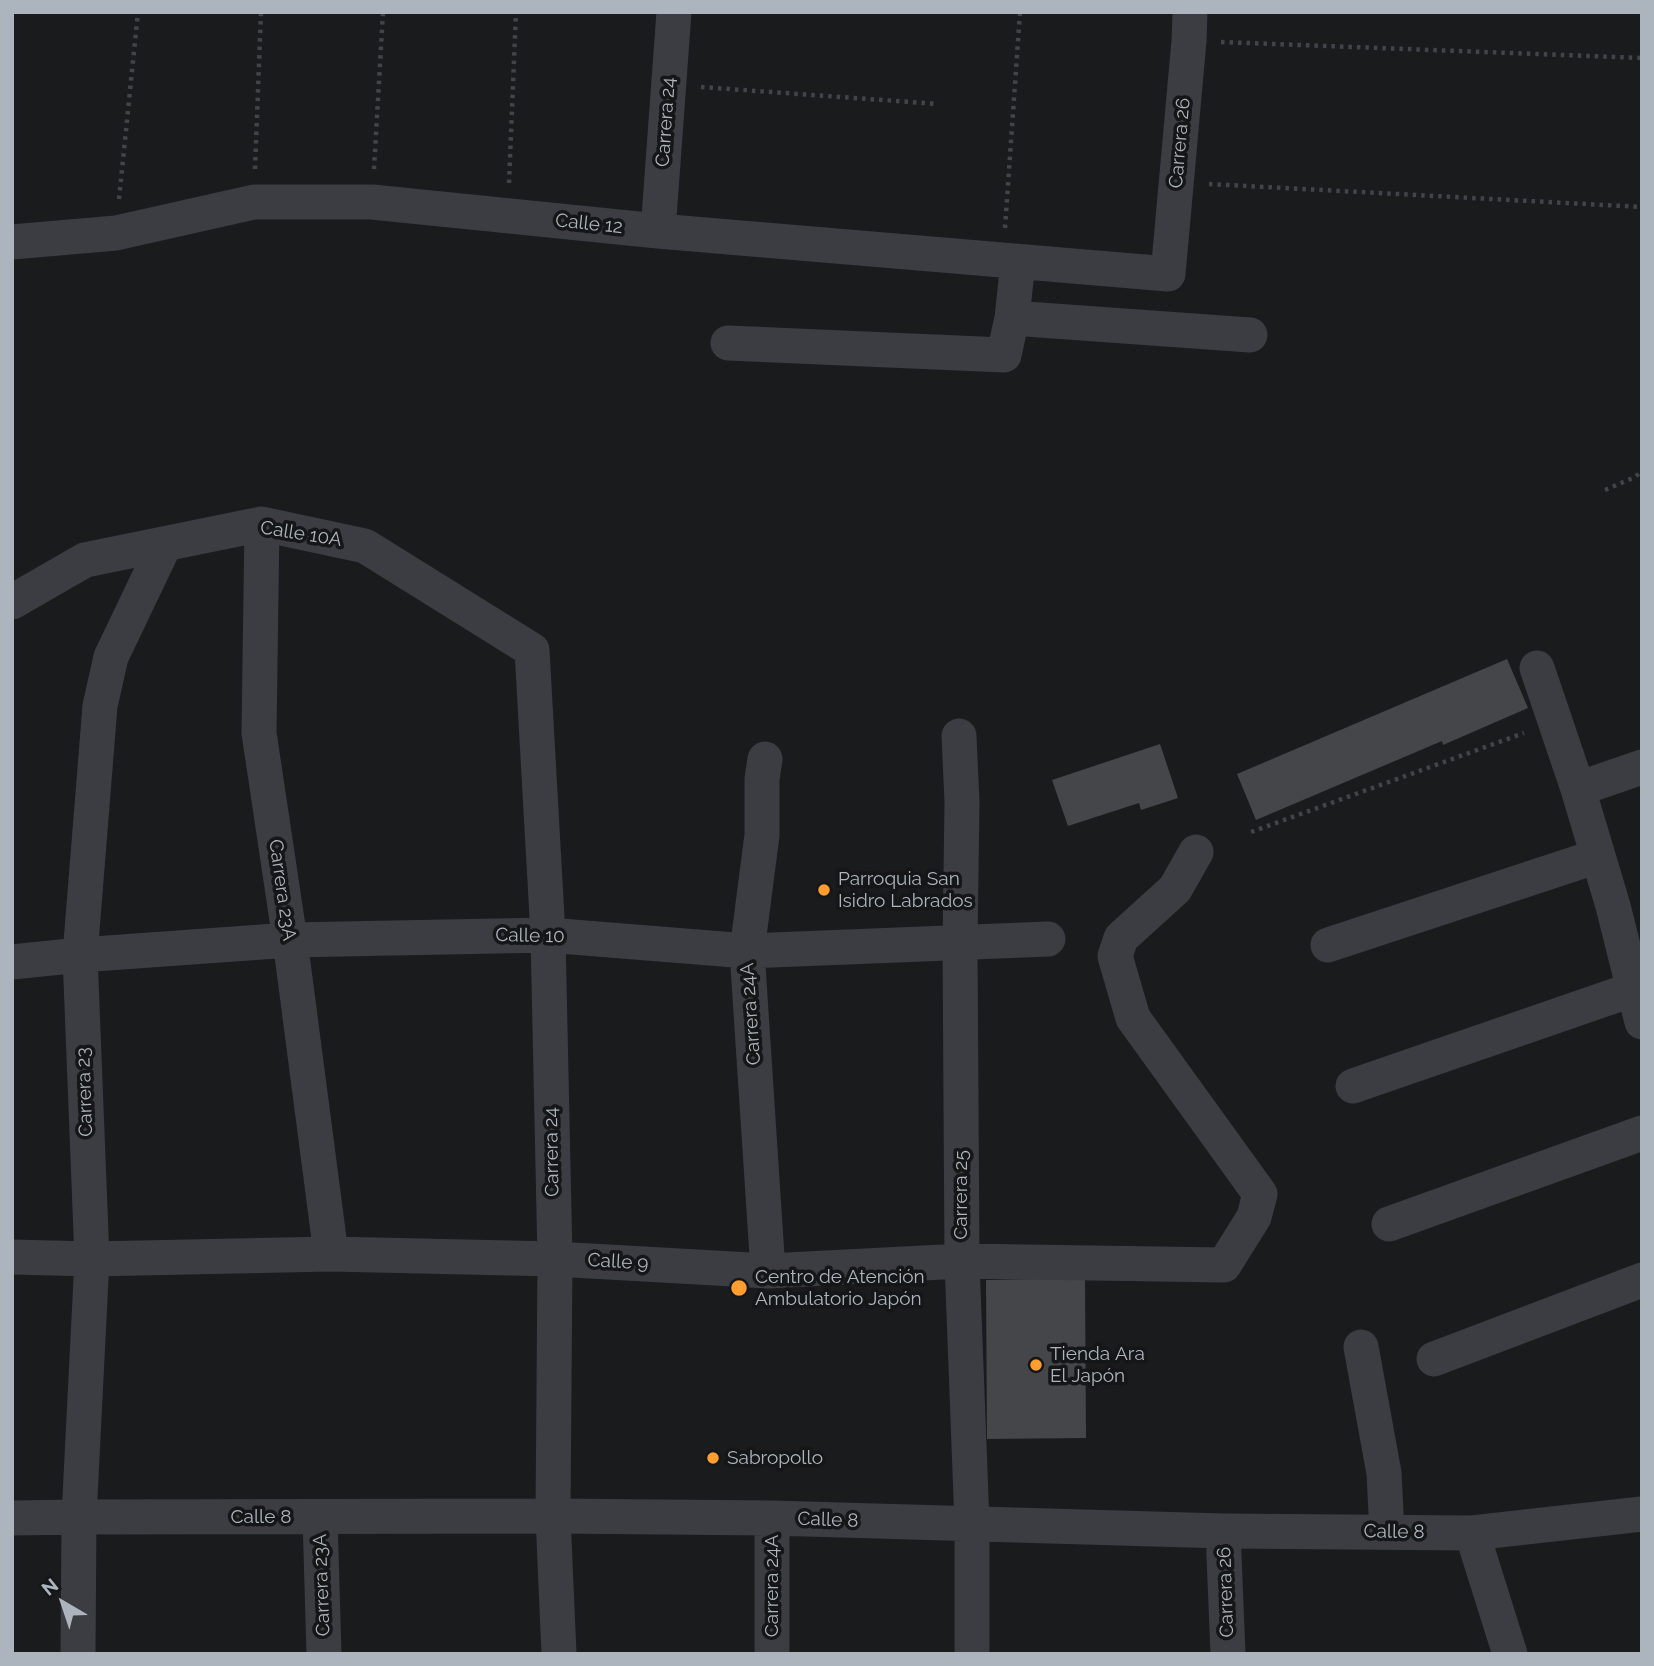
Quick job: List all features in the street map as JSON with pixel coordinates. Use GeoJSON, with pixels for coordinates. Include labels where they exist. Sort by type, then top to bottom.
{"type":"FeatureCollection","features":[{"type":"Feature","properties":{"kind":"street","name":"Carrera 24"},"geometry":{"type":"LineString","coordinates":[[658,231],[674,12]]}},
{"type":"Feature","properties":{"kind":"street","name":"Carrera 26"},"geometry":{"type":"LineString","coordinates":[[1168,274],[1189,26]]}},
{"type":"Feature","properties":{"kind":"street","name":"Calle 12"},"geometry":{"type":"LineString","coordinates":[[12,242],[116,233],[254,202],[372,202],[658,231],[1168,274]]}},
{"type":"Feature","properties":{"kind":"street"},"geometry":{"type":"LineString","coordinates":[[728,343],[1004,355],[1012,318],[1010,261]]}},
{"type":"Feature","properties":{"kind":"street"},"geometry":{"type":"LineString","coordinates":[[1012,318],[1250,335]]}},
{"type":"Feature","properties":{"kind":"street","name":"Calle 10A"},"geometry":{"type":"LineString","coordinates":[[12,602],[85,560],[262,524],[365,546],[532,650]]}},
{"type":"Feature","properties":{"kind":"street","name":"Carrera 23A"},"geometry":{"type":"LineString","coordinates":[[262,524],[259,733],[290,940],[331,1254]]}},
{"type":"Feature","properties":{"kind":"street","name":"Carrera 23"},"geometry":{"type":"LineString","coordinates":[[78,1654],[79,1517],[92,1259],[80,955],[100,706],[111,657],[165,544]]}},
{"type":"Feature","properties":{"kind":"street","name":"Carrera 24"},"geometry":{"type":"LineString","coordinates":[[532,650],[548,934],[555,1259],[553,1516],[559,1654]]}},
{"type":"Feature","properties":{"kind":"street"},"geometry":{"type":"LineString","coordinates":[[1353,1086],[1638,1006],[1628,902],[1598,856],[1537,668]]}},
{"type":"Feature","properties":{"kind":"street","name":"Carrera 25"},"geometry":{"type":"LineString","coordinates":[[959,736],[962,802],[962,1261],[972,1524],[972,1654]]}},
{"type":"Feature","properties":{"kind":"street","name":"Carrera 24A"},"geometry":{"type":"LineString","coordinates":[[765,759],[762,779],[762,835],[747,951],[768,1271]]}},
{"type":"Feature","properties":{"kind":"street"},"geometry":{"type":"LineString","coordinates":[[1578,789],[1642,767]]}},
{"type":"Feature","properties":{"kind":"street","name":"Calle 9"},"geometry":{"type":"LineString","coordinates":[[12,1257],[92,1259],[331,1254],[555,1259],[768,1271],[962,1261],[1224,1265],[1254,1217],[1260,1194],[1133,1018],[1115,956],[1121,938],[1175,889],[1196,852]]}},
{"type":"Feature","properties":{"kind":"street"},"geometry":{"type":"LineString","coordinates":[[1328,946],[1598,856]]}},
{"type":"Feature","properties":{"kind":"street","name":"Calle 10"},"geometry":{"type":"LineString","coordinates":[[12,962],[290,940],[548,934],[747,951],[1048,939]]}},
{"type":"Feature","properties":{"kind":"street"},"geometry":{"type":"LineString","coordinates":[[1389,1224],[1642,1133]]}},
{"type":"Feature","properties":{"kind":"street"},"geometry":{"type":"LineString","coordinates":[[1434,1359],[1642,1280]]}},
{"type":"Feature","properties":{"kind":"street"},"geometry":{"type":"LineString","coordinates":[[1361,1347],[1384,1473],[1387,1532]]}},
{"type":"Feature","properties":{"kind":"street","name":"Carrera 23A"},"geometry":{"type":"LineString","coordinates":[[320,1517],[324,1654]]}},
{"type":"Feature","properties":{"kind":"street","name":"Calle 8"},"geometry":{"type":"LineString","coordinates":[[12,1518],[772,1518],[1223,1531],[1472,1533],[1641,1517]]}},
{"type":"Feature","properties":{"kind":"street","name":"Carrera 24A"},"geometry":{"type":"LineString","coordinates":[[772,1518],[772,1654]]}},
{"type":"Feature","properties":{"kind":"street","name":"Carrera 26"},"geometry":{"type":"LineString","coordinates":[[1223,1531],[1228,1654]]}},
{"type":"Feature","properties":{"kind":"street"},"geometry":{"type":"LineString","coordinates":[[1472,1533],[1510,1654]]}},
{"type":"Feature","properties":{"kind":"path"},"geometry":{"type":"LineString","coordinates":[[116,233],[138,12]]}},
{"type":"Feature","properties":{"kind":"path"},"geometry":{"type":"LineString","coordinates":[[254,202],[261,12]]}},
{"type":"Feature","properties":{"kind":"path"},"geometry":{"type":"LineString","coordinates":[[372,202],[383,12]]}},
{"type":"Feature","properties":{"kind":"path"},"geometry":{"type":"LineString","coordinates":[[507,215],[516,12]]}},
{"type":"Feature","properties":{"kind":"path"},"geometry":{"type":"LineString","coordinates":[[1010,261],[1020,12]]}},
{"type":"Feature","properties":{"kind":"path"},"geometry":{"type":"LineString","coordinates":[[1189,26],[1642,58]]}},
{"type":"Feature","properties":{"kind":"path"},"geometry":{"type":"LineString","coordinates":[[668,84],[938,104]]}},
{"type":"Feature","properties":{"kind":"path"},"geometry":{"type":"LineString","coordinates":[[1176,182],[1642,206]]}},
{"type":"Feature","properties":{"kind":"path"},"geometry":{"type":"LineString","coordinates":[[1605,490],[1635,477],[1642,471]]}},
{"type":"Feature","properties":{"kind":"path"},"geometry":{"type":"LineString","coordinates":[[1251,832],[1554,722]]}},
{"type":"Feature","properties":{"kind":"building"},"geometry":{"type":"Polygon","coordinates":[[[1507,659],[1528,708],[1443,745],[1442,741],[1256,820],[1237,774],[1507,659]]]}},
{"type":"Feature","properties":{"kind":"building"},"geometry":{"type":"Polygon","coordinates":[[[1160,744],[1178,798],[1141,810],[1139,803],[1068,826],[1052,780],[1160,744]]]}},
{"type":"Feature","properties":{"kind":"building"},"geometry":{"type":"Polygon","coordinates":[[[1085,1278],[1086,1438],[987,1439],[986,1280],[1085,1278]]]}},
{"type":"Feature","properties":{"kind":"place","name":"Parroquia San Isidro Labrados"},"geometry":{"type":"Point","coordinates":[824,890]}},
{"type":"Feature","properties":{"kind":"place","name":"Centro de Atención Ambulatorio Japón"},"geometry":{"type":"Point","coordinates":[739,1288]}},
{"type":"Feature","properties":{"kind":"place","name":"Tienda Ara El Japón"},"geometry":{"type":"Point","coordinates":[1036,1365]}},
{"type":"Feature","properties":{"kind":"place","name":"Sabropollo"},"geometry":{"type":"Point","coordinates":[713,1458]}}]}
